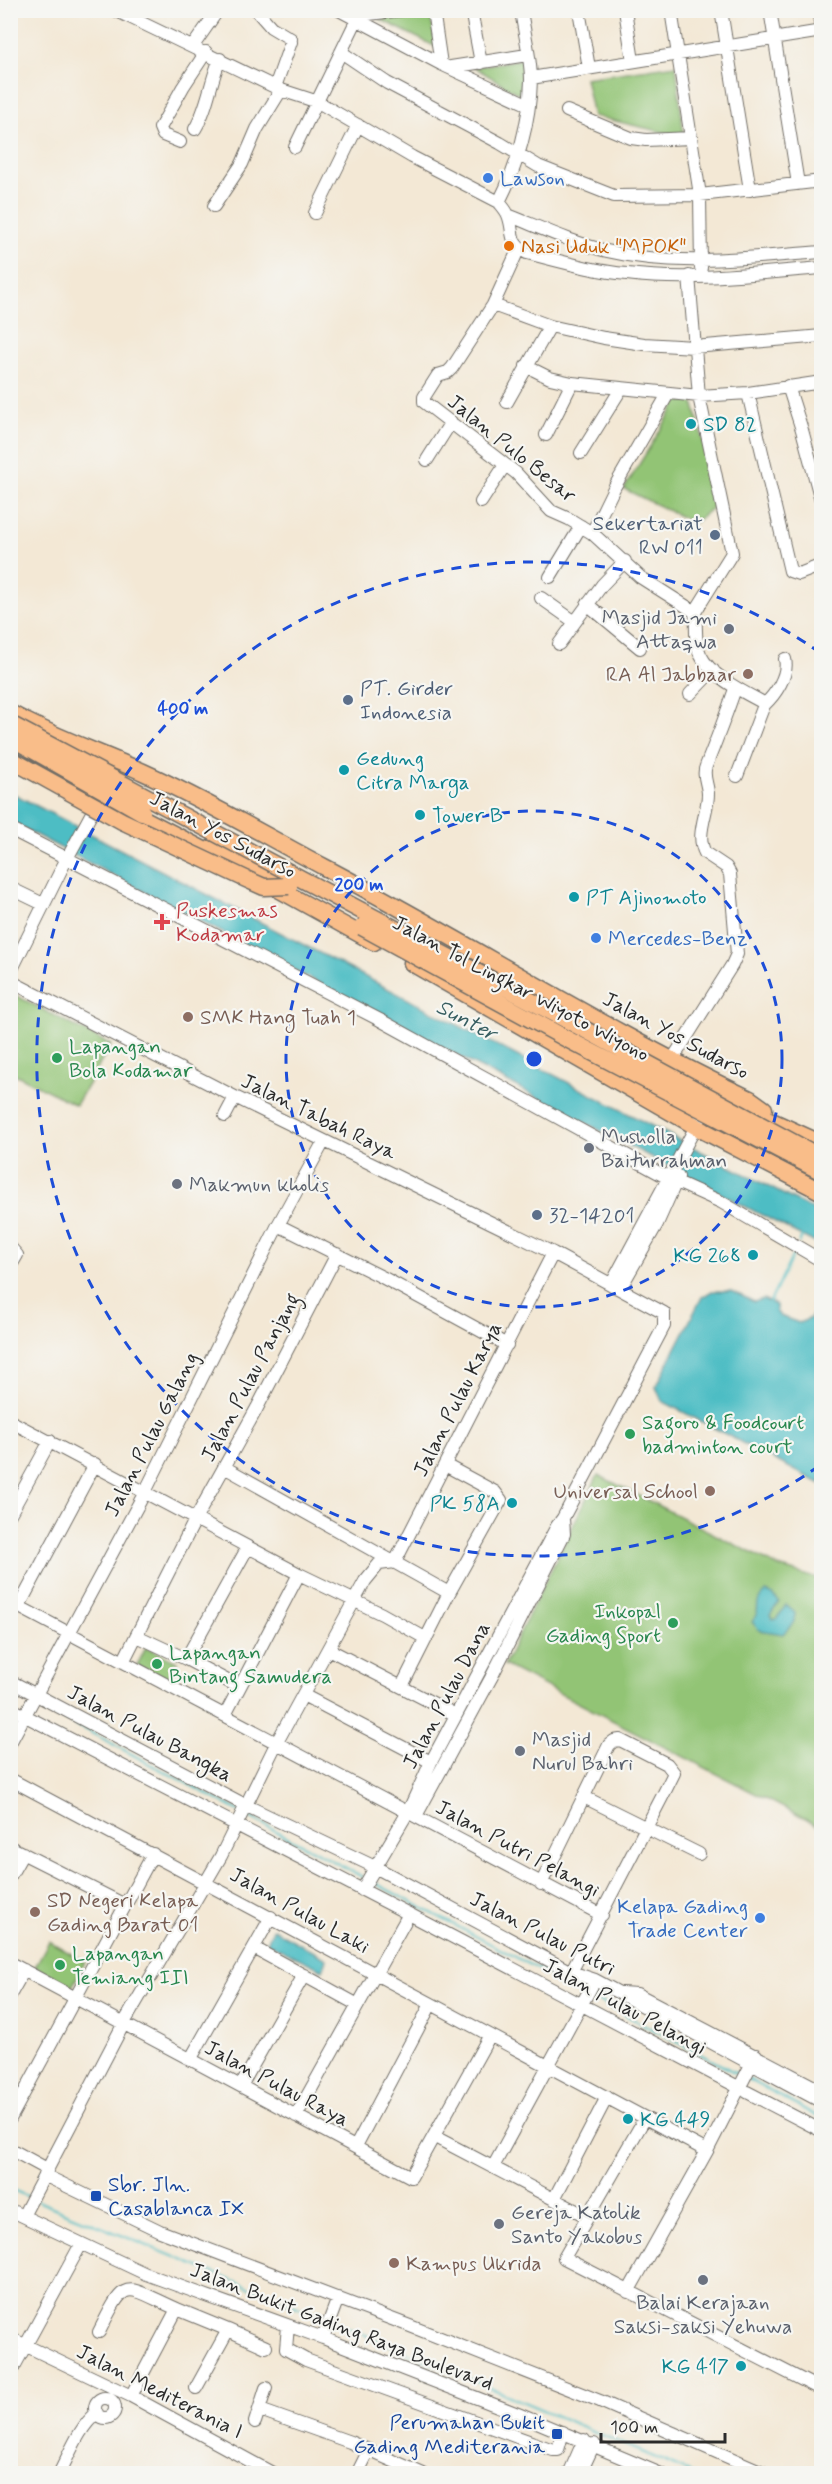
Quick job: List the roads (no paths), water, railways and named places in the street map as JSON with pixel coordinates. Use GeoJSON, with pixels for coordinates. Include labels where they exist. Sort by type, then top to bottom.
{"type":"FeatureCollection","features":[{"type":"Feature","properties":{"kind":"highway","name":"Jalan Yos Sudarso"},"geometry":{"type":"LineString","coordinates":[[10,713],[557,1011],[750,1099],[782,1124]]}},
{"type":"Feature","properties":{"kind":"highway","name":"Jalan Tol Lingkar Wiyoto Wiyono"},"geometry":{"type":"LineString","coordinates":[[10,724],[822,1158]]}},
{"type":"Feature","properties":{"kind":"highway","name":"Jalan Yos Sudarso"},"geometry":{"type":"LineString","coordinates":[[39,729],[154,778],[356,884],[648,1048],[718,1095],[822,1144]]}},
{"type":"Feature","properties":{"kind":"highway","name":"Jalan Tol Lingkar Wiyoto Wiyono"},"geometry":{"type":"LineString","coordinates":[[10,737],[142,812],[289,886],[566,1038],[822,1172]]}},
{"type":"Feature","properties":{"kind":"highway"},"geometry":{"type":"LineString","coordinates":[[44,760],[50,760],[57,754],[58,745],[54,739]]}},
{"type":"Feature","properties":{"kind":"highway","name":"Jalan Yos Sudarso"},"geometry":{"type":"LineString","coordinates":[[10,746],[327,915],[697,1135],[766,1162],[822,1192]]}},
{"type":"Feature","properties":{"kind":"highway"},"geometry":{"type":"LineString","coordinates":[[10,759],[122,821],[255,883],[271,888],[289,886]]}},
{"type":"Feature","properties":{"kind":"highway"},"geometry":{"type":"LineString","coordinates":[[121,763],[130,774],[595,1026],[612,1044]]}},
{"type":"Feature","properties":{"kind":"highway"},"geometry":{"type":"LineString","coordinates":[[134,809],[127,801],[127,793],[130,788],[141,785]]}},
{"type":"Feature","properties":{"kind":"highway"},"geometry":{"type":"LineString","coordinates":[[550,992],[557,1011]]}},
{"type":"Feature","properties":{"kind":"highway"},"geometry":{"type":"LineString","coordinates":[[766,1162],[766,1143],[782,1124]]}},
{"type":"Feature","properties":{"kind":"street"},"geometry":{"type":"LineString","coordinates":[[115,10],[278,88],[318,102],[412,157],[500,202],[508,215],[511,236],[519,248],[527,253],[602,271],[630,275],[695,276],[822,268]]}},
{"type":"Feature","properties":{"kind":"street"},"geometry":{"type":"LineString","coordinates":[[144,23],[150,10]]}},
{"type":"Feature","properties":{"kind":"street"},"geometry":{"type":"LineString","coordinates":[[193,46],[218,10]]}},
{"type":"Feature","properties":{"kind":"street"},"geometry":{"type":"LineString","coordinates":[[214,206],[242,164],[278,88],[291,40],[267,25],[256,10]]}},
{"type":"Feature","properties":{"kind":"street"},"geometry":{"type":"LineString","coordinates":[[339,10],[358,15],[445,66],[529,105]]}},
{"type":"Feature","properties":{"kind":"street"},"geometry":{"type":"LineString","coordinates":[[433,10],[445,66]]}},
{"type":"Feature","properties":{"kind":"street"},"geometry":{"type":"LineString","coordinates":[[471,10],[481,63]]}},
{"type":"Feature","properties":{"kind":"street"},"geometry":{"type":"LineString","coordinates":[[500,202],[518,155],[529,105],[531,78],[520,10]]}},
{"type":"Feature","properties":{"kind":"street"},"geometry":{"type":"LineString","coordinates":[[579,10],[589,68]]}},
{"type":"Feature","properties":{"kind":"street"},"geometry":{"type":"LineString","coordinates":[[625,10],[633,61]]}},
{"type":"Feature","properties":{"kind":"street"},"geometry":{"type":"LineString","coordinates":[[671,10],[700,195],[701,261],[695,276],[694,347],[699,396],[732,552],[695,612],[699,654],[735,689],[764,705]]}},
{"type":"Feature","properties":{"kind":"street"},"geometry":{"type":"LineString","coordinates":[[721,10],[750,190]]}},
{"type":"Feature","properties":{"kind":"street"},"geometry":{"type":"LineString","coordinates":[[770,10],[798,184]]}},
{"type":"Feature","properties":{"kind":"street"},"geometry":{"type":"LineString","coordinates":[[531,78],[821,32],[818,10]]}},
{"type":"Feature","properties":{"kind":"street"},"geometry":{"type":"LineString","coordinates":[[358,15],[399,11]]}},
{"type":"Feature","properties":{"kind":"street"},"geometry":{"type":"LineString","coordinates":[[296,147],[358,15]]}},
{"type":"Feature","properties":{"kind":"street"},"geometry":{"type":"LineString","coordinates":[[180,142],[163,135],[160,128],[206,52]]}},
{"type":"Feature","properties":{"kind":"street"},"geometry":{"type":"LineString","coordinates":[[341,52],[387,83],[500,143],[538,166],[614,196],[700,195],[822,182]]}},
{"type":"Feature","properties":{"kind":"street"},"geometry":{"type":"LineString","coordinates":[[445,66],[481,63],[527,55]]}},
{"type":"Feature","properties":{"kind":"street"},"geometry":{"type":"LineString","coordinates":[[195,129],[202,118],[211,79],[220,59]]}},
{"type":"Feature","properties":{"kind":"street"},"geometry":{"type":"LineString","coordinates":[[567,111],[631,138],[646,140],[692,138]]}},
{"type":"Feature","properties":{"kind":"street"},"geometry":{"type":"LineString","coordinates":[[315,213],[358,125]]}},
{"type":"Feature","properties":{"kind":"street"},"geometry":{"type":"LineString","coordinates":[[508,215],[591,247],[663,259],[701,261],[822,252]]}},
{"type":"Feature","properties":{"kind":"street"},"geometry":{"type":"LineString","coordinates":[[519,248],[493,305],[550,326],[614,340],[694,347],[822,336]]}},
{"type":"Feature","properties":{"kind":"street","name":"Jalan Pulo Besar"},"geometry":{"type":"LineString","coordinates":[[493,305],[448,372],[438,375],[424,400],[522,478],[536,497],[551,511],[592,533],[652,585],[695,612]]}},
{"type":"Feature","properties":{"kind":"street"},"geometry":{"type":"LineString","coordinates":[[507,402],[550,326]]}},
{"type":"Feature","properties":{"kind":"street"},"geometry":{"type":"LineString","coordinates":[[526,366],[552,379],[572,383],[699,396],[748,393],[822,382]]}},
{"type":"Feature","properties":{"kind":"street"},"geometry":{"type":"LineString","coordinates":[[546,435],[572,383]]}},
{"type":"Feature","properties":{"kind":"street"},"geometry":{"type":"LineString","coordinates":[[788,386],[822,504]]}},
{"type":"Feature","properties":{"kind":"street"},"geometry":{"type":"LineString","coordinates":[[581,453],[621,389]]}},
{"type":"Feature","properties":{"kind":"street"},"geometry":{"type":"LineString","coordinates":[[748,393],[789,571],[799,574],[822,566]]}},
{"type":"Feature","properties":{"kind":"street"},"geometry":{"type":"LineString","coordinates":[[592,533],[615,486],[668,394]]}},
{"type":"Feature","properties":{"kind":"street"},"geometry":{"type":"LineString","coordinates":[[427,460],[451,422]]}},
{"type":"Feature","properties":{"kind":"street"},"geometry":{"type":"LineString","coordinates":[[481,502],[505,465]]}},
{"type":"Feature","properties":{"kind":"street"},"geometry":{"type":"LineString","coordinates":[[550,577],[580,526]]}},
{"type":"Feature","properties":{"kind":"street"},"geometry":{"type":"LineString","coordinates":[[559,644],[587,604],[625,561]]}},
{"type":"Feature","properties":{"kind":"street"},"geometry":{"type":"LineString","coordinates":[[541,598],[575,622]]}},
{"type":"Feature","properties":{"kind":"street"},"geometry":{"type":"LineString","coordinates":[[587,604],[640,648]]}},
{"type":"Feature","properties":{"kind":"street"},"geometry":{"type":"LineString","coordinates":[[737,776],[764,705],[777,689],[786,666],[785,659]]}},
{"type":"Feature","properties":{"kind":"street"},"geometry":{"type":"LineString","coordinates":[[690,694],[713,670]]}},
{"type":"Feature","properties":{"kind":"street"},"geometry":{"type":"LineString","coordinates":[[679,1067],[737,954],[730,874],[726,867],[707,855],[702,847],[708,794],[704,776],[705,766],[719,737],[735,689]]}},
{"type":"Feature","properties":{"kind":"street"},"geometry":{"type":"LineString","coordinates":[[10,973],[43,904],[101,796]]}},
{"type":"Feature","properties":{"kind":"street"},"geometry":{"type":"LineString","coordinates":[[10,829],[68,857],[722,1202],[822,1261]]}},
{"type":"Feature","properties":{"kind":"street"},"geometry":{"type":"LineString","coordinates":[[10,888],[43,904]]}},
{"type":"Feature","properties":{"kind":"street","name":"Jalan Tabah Raya"},"geometry":{"type":"LineString","coordinates":[[10,981],[235,1097],[617,1283]]}},
{"type":"Feature","properties":{"kind":"street"},"geometry":{"type":"LineString","coordinates":[[617,1283],[718,1095]]}},
{"type":"Feature","properties":{"kind":"street"},"geometry":{"type":"LineString","coordinates":[[225,1116],[235,1097]]}},
{"type":"Feature","properties":{"kind":"street","name":"Jalan Pulau Galang"},"geometry":{"type":"LineString","coordinates":[[10,1743],[68,1632],[146,1492],[278,1225],[324,1141]]}},
{"type":"Feature","properties":{"kind":"street"},"geometry":{"type":"LineString","coordinates":[[278,1225],[507,1344]]}},
{"type":"Feature","properties":{"kind":"street"},"geometry":{"type":"LineString","coordinates":[[10,1247],[16,1255],[10,1267]]}},
{"type":"Feature","properties":{"kind":"street","name":"Jalan Pulau Karya"},"geometry":{"type":"LineString","coordinates":[[395,1563],[553,1253]]}},
{"type":"Feature","properties":{"kind":"street","name":"Jalan Pulau Panjang"},"geometry":{"type":"LineString","coordinates":[[123,1662],[196,1518],[337,1254]]}},
{"type":"Feature","properties":{"kind":"street","name":"Jalan Pulau Dana"},"geometry":{"type":"LineString","coordinates":[[412,1814],[431,1762],[563,1518],[665,1322],[666,1317],[661,1310],[617,1283]]}},
{"type":"Feature","properties":{"kind":"street"},"geometry":{"type":"LineString","coordinates":[[10,1421],[425,1638]]}},
{"type":"Feature","properties":{"kind":"street"},"geometry":{"type":"LineString","coordinates":[[10,1514],[50,1441]]}},
{"type":"Feature","properties":{"kind":"street"},"geometry":{"type":"LineString","coordinates":[[15,1604],[95,1464]]}},
{"type":"Feature","properties":{"kind":"street"},"geometry":{"type":"LineString","coordinates":[[402,1686],[425,1638],[501,1500],[495,1492],[445,1465]]}},
{"type":"Feature","properties":{"kind":"street"},"geometry":{"type":"LineString","coordinates":[[224,1467],[449,1593]]}},
{"type":"Feature","properties":{"kind":"street","name":"Jalan Pulau Dana"},"geometry":{"type":"LineString","coordinates":[[368,1879],[412,1814],[491,1678],[564,1534],[563,1518]]}},
{"type":"Feature","properties":{"kind":"street"},"geometry":{"type":"LineString","coordinates":[[186,1659],[248,1547]]}},
{"type":"Feature","properties":{"kind":"street"},"geometry":{"type":"LineString","coordinates":[[23,2216],[123,2023],[238,1824],[277,1742],[354,1601],[373,1569],[379,1564],[395,1563]]}},
{"type":"Feature","properties":{"kind":"street"},"geometry":{"type":"LineString","coordinates":[[225,1715],[299,1574]]}},
{"type":"Feature","properties":{"kind":"street","name":"Jalan Putri Pelangi"},"geometry":{"type":"LineString","coordinates":[[15,1604],[602,1915]]}},
{"type":"Feature","properties":{"kind":"street"},"geometry":{"type":"LineString","coordinates":[[137,1636],[240,1687]]}},
{"type":"Feature","properties":{"kind":"street"},"geometry":{"type":"LineString","coordinates":[[328,1649],[456,1715]]}},
{"type":"Feature","properties":{"kind":"street"},"geometry":{"type":"LineString","coordinates":[[10,1681],[30,1704],[10,1708]]}},
{"type":"Feature","properties":{"kind":"street"},"geometry":{"type":"LineString","coordinates":[[303,1695],[431,1762]]}},
{"type":"Feature","properties":{"kind":"street","name":"Jalan Pulau Bangka"},"geometry":{"type":"LineString","coordinates":[[30,1704],[247,1807]]}},
{"type":"Feature","properties":{"kind":"street","name":"Jalan Pulau Bangka"},"geometry":{"type":"LineString","coordinates":[[30,1704],[238,1824]]}},
{"type":"Feature","properties":{"kind":"street"},"geometry":{"type":"LineString","coordinates":[[541,1884],[609,1745],[620,1740],[667,1764],[674,1773],[571,1972]]}},
{"type":"Feature","properties":{"kind":"street","name":"Jalan Pulau Laki"},"geometry":{"type":"LineString","coordinates":[[10,1779],[206,1881],[548,2066]]}},
{"type":"Feature","properties":{"kind":"street"},"geometry":{"type":"LineString","coordinates":[[584,1797],[699,1854]]}},
{"type":"Feature","properties":{"kind":"street","name":"Jalan Pulau Putri"},"geometry":{"type":"LineString","coordinates":[[247,1807],[368,1879],[594,1983],[619,1993],[637,1994],[669,2016],[753,2062],[806,2087],[822,2091]]}},
{"type":"Feature","properties":{"kind":"street","name":"Jalan Pulau Pelangi"},"geometry":{"type":"LineString","coordinates":[[238,1824],[368,1879],[409,1914],[583,2003],[822,2131]]}},
{"type":"Feature","properties":{"kind":"street"},"geometry":{"type":"LineString","coordinates":[[10,1847],[125,1905]]}},
{"type":"Feature","properties":{"kind":"street"},"geometry":{"type":"LineString","coordinates":[[10,1876],[23,1854]]}},
{"type":"Feature","properties":{"kind":"street"},"geometry":{"type":"LineString","coordinates":[[10,2119],[153,1854]]}},
{"type":"Feature","properties":{"kind":"street"},"geometry":{"type":"LineString","coordinates":[[296,2116],[409,1914]]}},
{"type":"Feature","properties":{"kind":"street"},"geometry":{"type":"LineString","coordinates":[[190,2060],[271,1917]]}},
{"type":"Feature","properties":{"kind":"street"},"geometry":{"type":"LineString","coordinates":[[254,1948],[358,2005]]}},
{"type":"Feature","properties":{"kind":"street","name":"Jalan Pulau Raya"},"geometry":{"type":"LineString","coordinates":[[10,1963],[411,2177],[435,2137]]}},
{"type":"Feature","properties":{"kind":"street"},"geometry":{"type":"LineString","coordinates":[[10,1995],[24,1970]]}},
{"type":"Feature","properties":{"kind":"street"},"geometry":{"type":"LineString","coordinates":[[241,2086],[304,1975]]}},
{"type":"Feature","properties":{"kind":"street"},"geometry":{"type":"LineString","coordinates":[[493,2167],[594,1983]]}},
{"type":"Feature","properties":{"kind":"street"},"geometry":{"type":"LineString","coordinates":[[356,2146],[431,2004]]}},
{"type":"Feature","properties":{"kind":"street"},"geometry":{"type":"LineString","coordinates":[[490,2035],[435,2137],[586,2216]]}},
{"type":"Feature","properties":{"kind":"street"},"geometry":{"type":"LineString","coordinates":[[628,2292],[743,2088],[753,2062]]}},
{"type":"Feature","properties":{"kind":"street"},"geometry":{"type":"LineString","coordinates":[[548,2066],[707,2151]]}},
{"type":"Feature","properties":{"kind":"street"},"geometry":{"type":"LineString","coordinates":[[806,2087],[822,2102]]}},
{"type":"Feature","properties":{"kind":"street"},"geometry":{"type":"LineString","coordinates":[[554,2199],[607,2097]]}},
{"type":"Feature","properties":{"kind":"street"},"geometry":{"type":"LineString","coordinates":[[645,2118],[586,2216],[564,2258],[822,2390]]}},
{"type":"Feature","properties":{"kind":"street"},"geometry":{"type":"LineString","coordinates":[[10,2149],[45,2172],[160,2231],[337,2302],[600,2402],[767,2474]]}},
{"type":"Feature","properties":{"kind":"street","name":"Jalan Bukit Gading Raya Boulevard"},"geometry":{"type":"LineString","coordinates":[[10,2210],[146,2274],[288,2326],[324,2334],[662,2474]]}},
{"type":"Feature","properties":{"kind":"street"},"geometry":{"type":"LineString","coordinates":[[10,2374],[81,2244]]}},
{"type":"Feature","properties":{"kind":"street"},"geometry":{"type":"LineString","coordinates":[[99,2332],[117,2296],[125,2290],[133,2289],[266,2347]]}},
{"type":"Feature","properties":{"kind":"street"},"geometry":{"type":"LineString","coordinates":[[324,2334],[337,2302]]}},
{"type":"Feature","properties":{"kind":"street"},"geometry":{"type":"LineString","coordinates":[[131,2396],[177,2309]]}},
{"type":"Feature","properties":{"kind":"street"},"geometry":{"type":"LineString","coordinates":[[288,2326],[286,2349],[306,2360],[554,2450],[558,2450],[561,2445],[563,2432]]}},
{"type":"Feature","properties":{"kind":"street"},"geometry":{"type":"LineString","coordinates":[[196,2388],[228,2330]]}},
{"type":"Feature","properties":{"kind":"street","name":"Jalan Mediterania I"},"geometry":{"type":"LineString","coordinates":[[10,2338],[131,2396],[274,2474]]}},
{"type":"Feature","properties":{"kind":"street"},"geometry":{"type":"LineString","coordinates":[[255,2422],[266,2388]]}},
{"type":"Feature","properties":{"kind":"street"},"geometry":{"type":"LineString","coordinates":[[260,2410],[369,2450],[423,2474]]}},
{"type":"Feature","properties":{"kind":"street"},"geometry":{"type":"LineString","coordinates":[[59,2474],[86,2425],[97,2413]]}},
{"type":"Feature","properties":{"kind":"street"},"geometry":{"type":"LineString","coordinates":[[569,2474],[589,2442]]}},
{"type":"Feature","properties":{"kind":"street"},"geometry":{"type":"LineString","coordinates":[[580,2474],[589,2442]]}},
{"type":"Feature","properties":{"kind":"street"},"geometry":{"type":"LineString","coordinates":[[357,2474],[369,2450]]}},
{"type":"Feature","properties":{"kind":"water"},"geometry":{"type":"Polygon","coordinates":[[[10,792],[821,1214],[821,1246],[11,822],[10,792]]]}},
{"type":"Feature","properties":{"kind":"water"},"geometry":{"type":"Polygon","coordinates":[[[712,1291],[732,1291],[754,1302],[763,1299],[776,1305],[776,1311],[780,1316],[799,1323],[811,1318],[819,1299],[821,1300],[821,1484],[662,1401],[656,1387],[702,1297],[712,1291]]]}},
{"type":"Feature","properties":{"kind":"water"},"geometry":{"type":"Polygon","coordinates":[[[766,1592],[774,1595],[779,1602],[770,1615],[772,1619],[777,1619],[786,1605],[795,1613],[794,1622],[783,1634],[759,1630],[752,1622],[757,1615],[759,1600],[766,1592]]]}},
{"type":"Feature","properties":{"kind":"water"},"geometry":{"type":"Polygon","coordinates":[[[273,1929],[327,1959],[323,1970],[267,1943],[273,1929]]]}},
{"type":"Feature","properties":{"kind":"waterway"},"geometry":{"type":"LineString","coordinates":[[799,1243],[802,1236]]}},
{"type":"Feature","properties":{"kind":"waterway"},"geometry":{"type":"LineString","coordinates":[[770,1302],[795,1251]]}},
{"type":"Feature","properties":{"kind":"waterway"},"geometry":{"type":"LineString","coordinates":[[10,1690],[29,1700]]}},
{"type":"Feature","properties":{"kind":"waterway"},"geometry":{"type":"LineString","coordinates":[[37,1704],[239,1811]]}},
{"type":"Feature","properties":{"kind":"waterway"},"geometry":{"type":"LineString","coordinates":[[246,1815],[363,1877]]}},
{"type":"Feature","properties":{"kind":"waterway"},"geometry":{"type":"LineString","coordinates":[[371,1881],[584,1993]]}},
{"type":"Feature","properties":{"kind":"waterway"},"geometry":{"type":"LineString","coordinates":[[591,1997],[740,2075]]}},
{"type":"Feature","properties":{"kind":"waterway"},"geometry":{"type":"LineString","coordinates":[[748,2079],[822,2119]]}},
{"type":"Feature","properties":{"kind":"waterway"},"geometry":{"type":"LineString","coordinates":[[10,2189],[27,2196]]}},
{"type":"Feature","properties":{"kind":"waterway"},"geometry":{"type":"LineString","coordinates":[[35,2200],[327,2319]]}},
{"type":"Feature","properties":{"kind":"waterway"},"geometry":{"type":"LineString","coordinates":[[335,2322],[694,2474]]}},
{"type":"Feature","properties":{"kind":"place","name":"Lawson"},"geometry":{"type":"Point","coordinates":[488,178]}},
{"type":"Feature","properties":{"kind":"place","name":"Nasi Uduk \"MPOK\""},"geometry":{"type":"Point","coordinates":[509,246]}},
{"type":"Feature","properties":{"kind":"place","name":"SD 82"},"geometry":{"type":"Point","coordinates":[691,424]}},
{"type":"Feature","properties":{"kind":"place","name":"Sekertariat RW 011"},"geometry":{"type":"Point","coordinates":[715,535]}},
{"type":"Feature","properties":{"kind":"place","name":"Masjid Jami Attaqwa"},"geometry":{"type":"Point","coordinates":[729,629]}},
{"type":"Feature","properties":{"kind":"place","name":"RA Al Jabbaar"},"geometry":{"type":"Point","coordinates":[748,674]}},
{"type":"Feature","properties":{"kind":"place","name":"PT. Girder Indonesia"},"geometry":{"type":"Point","coordinates":[348,700]}},
{"type":"Feature","properties":{"kind":"place","name":"Gedung Citra Marga"},"geometry":{"type":"Point","coordinates":[344,770]}},
{"type":"Feature","properties":{"kind":"place","name":"Tower B"},"geometry":{"type":"Point","coordinates":[420,815]}},
{"type":"Feature","properties":{"kind":"place","name":"PT Ajinomoto"},"geometry":{"type":"Point","coordinates":[574,897]}},
{"type":"Feature","properties":{"kind":"place","name":"Puskesmas Kodamar"},"geometry":{"type":"Point","coordinates":[162,922]}},
{"type":"Feature","properties":{"kind":"place","name":"Mercedes-Benz"},"geometry":{"type":"Point","coordinates":[596,938]}},
{"type":"Feature","properties":{"kind":"place","name":"SMK Hang Tuah 1"},"geometry":{"type":"Point","coordinates":[188,1017]}},
{"type":"Feature","properties":{"kind":"place","name":"Lapangan Bola Kodamar"},"geometry":{"type":"Point","coordinates":[57,1058]}},
{"type":"Feature","properties":{"kind":"place","name":"Musholla Baiturrahman"},"geometry":{"type":"Point","coordinates":[589,1148]}},
{"type":"Feature","properties":{"kind":"place","name":"Makmun kholis"},"geometry":{"type":"Point","coordinates":[177,1184]}},
{"type":"Feature","properties":{"kind":"place","name":"32-14201"},"geometry":{"type":"Point","coordinates":[537,1215]}},
{"type":"Feature","properties":{"kind":"place","name":"KG 268"},"geometry":{"type":"Point","coordinates":[753,1255]}},
{"type":"Feature","properties":{"kind":"place","name":"Sagoro & Foodcourt badminton court"},"geometry":{"type":"Point","coordinates":[630,1434]}},
{"type":"Feature","properties":{"kind":"place","name":"Universal School"},"geometry":{"type":"Point","coordinates":[710,1491]}},
{"type":"Feature","properties":{"kind":"place","name":"PK 58A"},"geometry":{"type":"Point","coordinates":[512,1503]}},
{"type":"Feature","properties":{"kind":"place","name":"Inkopal Gading Sport"},"geometry":{"type":"Point","coordinates":[673,1623]}},
{"type":"Feature","properties":{"kind":"place","name":"Lapangan Bintang Samudera"},"geometry":{"type":"Point","coordinates":[157,1664]}},
{"type":"Feature","properties":{"kind":"place","name":"Masjid Nurul Bahri"},"geometry":{"type":"Point","coordinates":[520,1751]}},
{"type":"Feature","properties":{"kind":"place","name":"SD Negeri Kelapa Gading Barat 01"},"geometry":{"type":"Point","coordinates":[35,1912]}},
{"type":"Feature","properties":{"kind":"place","name":"Kelapa Gading Trade Center"},"geometry":{"type":"Point","coordinates":[760,1918]}},
{"type":"Feature","properties":{"kind":"place","name":"Lapangan Temiang III"},"geometry":{"type":"Point","coordinates":[60,1965]}},
{"type":"Feature","properties":{"kind":"place","name":"KG 449"},"geometry":{"type":"Point","coordinates":[628,2119]}},
{"type":"Feature","properties":{"kind":"place","name":"Sbr. Jln. Casablanca IX"},"geometry":{"type":"Point","coordinates":[96,2196]}},
{"type":"Feature","properties":{"kind":"place","name":"Gereja Katolik Santo Yakobus"},"geometry":{"type":"Point","coordinates":[499,2224]}},
{"type":"Feature","properties":{"kind":"place","name":"Kampus Ukrida"},"geometry":{"type":"Point","coordinates":[394,2263]}},
{"type":"Feature","properties":{"kind":"place","name":"Balai Kerajaan Saksi-saksi Yehuwa"},"geometry":{"type":"Point","coordinates":[703,2280]}},
{"type":"Feature","properties":{"kind":"place","name":"KG 417"},"geometry":{"type":"Point","coordinates":[741,2366]}},
{"type":"Feature","properties":{"kind":"place","name":"Perumahan Bukit Gading Mediterania"},"geometry":{"type":"Point","coordinates":[557,2434]}},
{"type":"Feature","properties":{"kind":"water label","name":"Sunter"},"geometry":{"type":"Point","coordinates":[467,1019]}}]}
